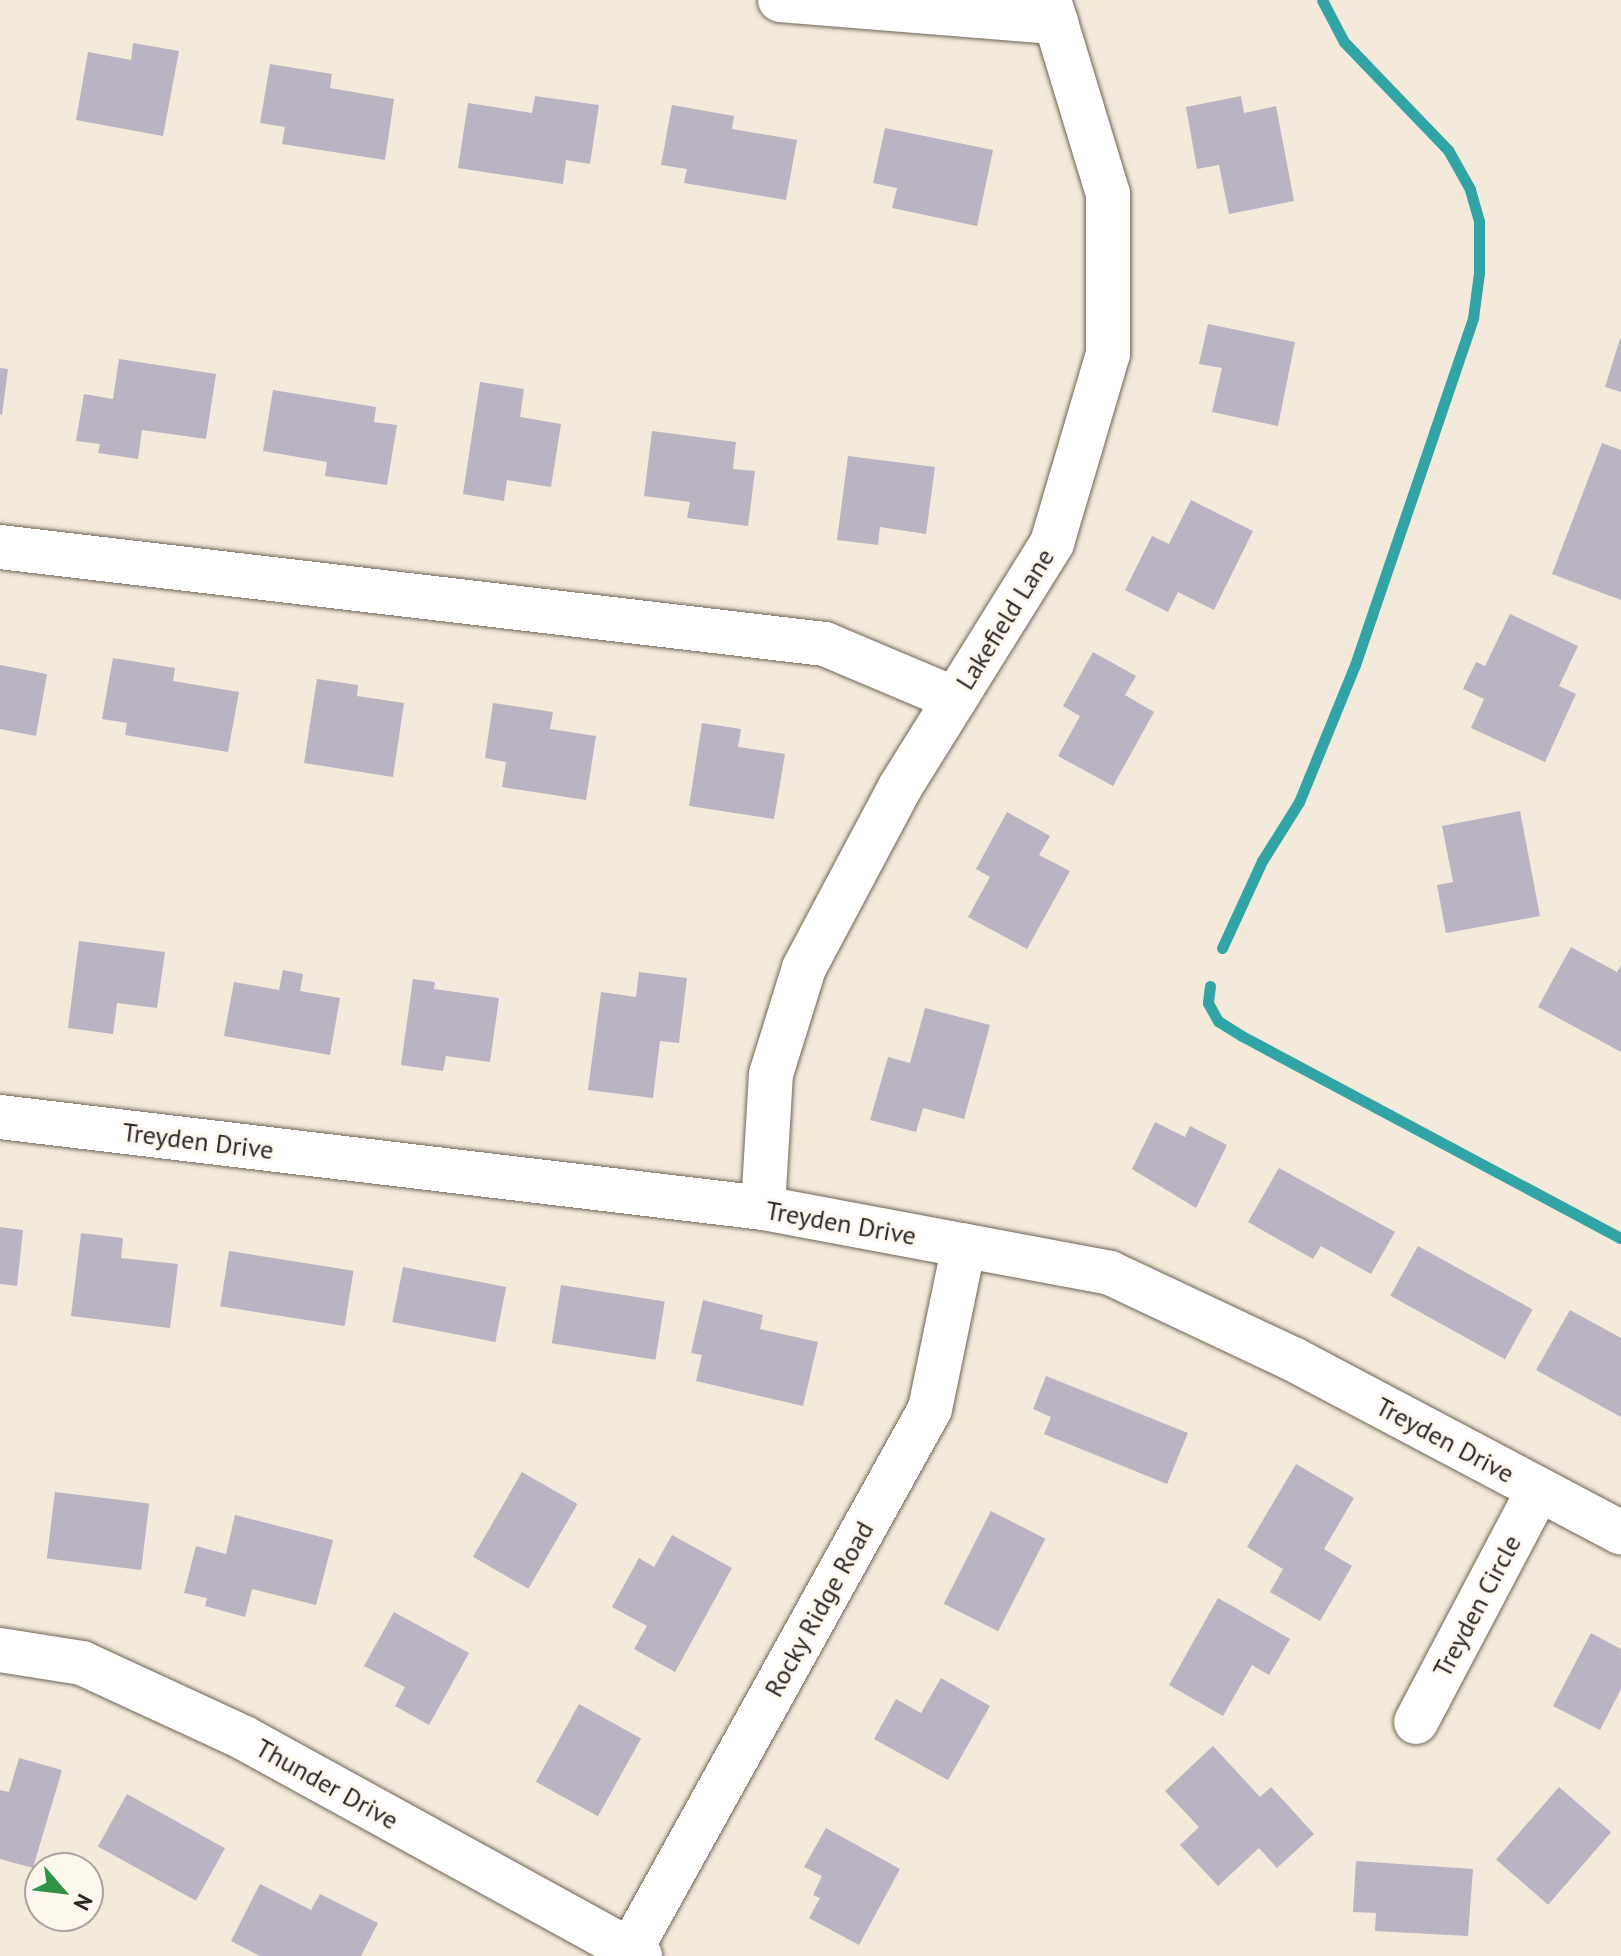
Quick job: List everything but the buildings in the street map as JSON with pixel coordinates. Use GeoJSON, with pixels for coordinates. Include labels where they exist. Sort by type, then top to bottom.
{"type":"FeatureCollection","features":[{"type":"Feature","properties":{"kind":"street"},"geometry":{"type":"LineString","coordinates":[[780,0],[1053,11]]}},
{"type":"Feature","properties":{"kind":"street","name":"Lakefield Lane"},"geometry":{"type":"LineString","coordinates":[[763,1208],[771,1074],[804,968],[899,789],[1052,543],[1108,354],[1108,194],[1053,11]]}},
{"type":"Feature","properties":{"kind":"street"},"geometry":{"type":"LineString","coordinates":[[0,547],[825,644],[955,699]]}},
{"type":"Feature","properties":{"kind":"street","name":"Treyden Drive"},"geometry":{"type":"LineString","coordinates":[[0,1117],[763,1208],[1110,1273],[1293,1359],[1621,1533]]}},
{"type":"Feature","properties":{"kind":"street","name":"Rocky Ridge Road"},"geometry":{"type":"LineString","coordinates":[[632,1954],[930,1409],[964,1245]]}},
{"type":"Feature","properties":{"kind":"street","name":"Treyden Circle"},"geometry":{"type":"LineString","coordinates":[[1416,1722],[1539,1489]]}},
{"type":"Feature","properties":{"kind":"street","name":"Thunder Drive"},"geometry":{"type":"LineString","coordinates":[[0,1650],[82,1663],[230,1731],[632,1954]]}},
{"type":"Feature","properties":{"kind":"waterway"},"geometry":{"type":"LineString","coordinates":[[1222,948],[1262,861],[1299,802],[1355,665],[1473,318],[1479,273],[1479,221],[1470,189],[1448,150],[1344,42],[1322,0]]}},
{"type":"Feature","properties":{"kind":"waterway"},"geometry":{"type":"LineString","coordinates":[[1210,986],[1208,1003],[1218,1021],[1242,1036],[1621,1238]]}}]}
